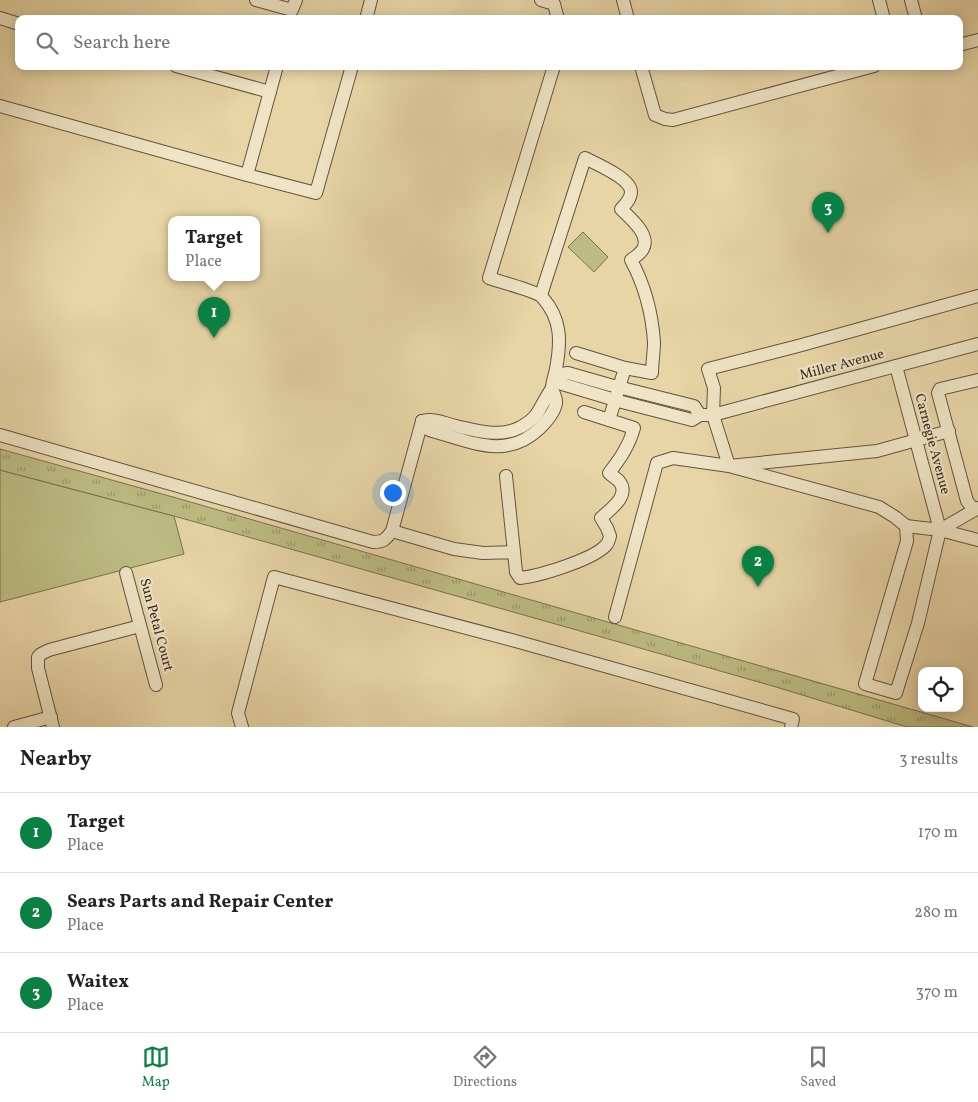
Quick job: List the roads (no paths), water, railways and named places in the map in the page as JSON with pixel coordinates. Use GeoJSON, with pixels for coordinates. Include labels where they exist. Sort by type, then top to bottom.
{"type":"FeatureCollection","features":[{"type":"Feature","properties":{"kind":"street"},"geometry":{"type":"LineString","coordinates":[[256,0],[293,10]]}},
{"type":"Feature","properties":{"kind":"street"},"geometry":{"type":"LineString","coordinates":[[367,15],[371,0]]}},
{"type":"Feature","properties":{"kind":"street"},"geometry":{"type":"LineString","coordinates":[[541,0],[554,4],[557,15]]}},
{"type":"Feature","properties":{"kind":"street"},"geometry":{"type":"LineString","coordinates":[[623,0],[627,15]]}},
{"type":"Feature","properties":{"kind":"street"},"geometry":{"type":"LineString","coordinates":[[879,0],[883,15]]}},
{"type":"Feature","properties":{"kind":"street"},"geometry":{"type":"LineString","coordinates":[[912,0],[915,15]]}},
{"type":"Feature","properties":{"kind":"street"},"geometry":{"type":"LineString","coordinates":[[0,18],[15,23]]}},
{"type":"Feature","properties":{"kind":"street"},"geometry":{"type":"LineString","coordinates":[[963,44],[978,40]]}},
{"type":"Feature","properties":{"kind":"street"},"geometry":{"type":"LineString","coordinates":[[190,70],[270,92]]}},
{"type":"Feature","properties":{"kind":"street"},"geometry":{"type":"LineString","coordinates":[[247,175],[276,70]]}},
{"type":"Feature","properties":{"kind":"street"},"geometry":{"type":"LineString","coordinates":[[0,106],[316,193],[351,70]]}},
{"type":"Feature","properties":{"kind":"street"},"geometry":{"type":"LineString","coordinates":[[0,435],[373,542],[385,540],[392,530],[422,421],[427,429],[432,431],[486,446],[504,447],[533,435],[544,424],[556,402],[552,388],[560,337],[558,324],[552,310],[541,295],[489,278],[553,70]]}},
{"type":"Feature","properties":{"kind":"street"},"geometry":{"type":"LineString","coordinates":[[643,70],[655,115],[673,120],[859,70]]}},
{"type":"Feature","properties":{"kind":"street"},"geometry":{"type":"LineString","coordinates":[[541,295],[585,158],[624,179],[630,186],[630,198],[621,209],[641,230],[645,240],[644,248],[631,260],[650,308],[654,343],[652,373],[625,368],[576,353]]}},
{"type":"Feature","properties":{"kind":"street"},"geometry":{"type":"LineString","coordinates":[[729,466],[713,415],[714,388],[708,368],[798,346],[978,296]]}},
{"type":"Feature","properties":{"kind":"street","name":"Miller Avenue"},"geometry":{"type":"LineString","coordinates":[[555,375],[562,384],[692,420],[700,415],[713,415],[978,344]]}},
{"type":"Feature","properties":{"kind":"street","name":"Carnegie Avenue"},"geometry":{"type":"LineString","coordinates":[[896,366],[940,530]]}},
{"type":"Feature","properties":{"kind":"street"},"geometry":{"type":"LineString","coordinates":[[609,420],[625,368]]}},
{"type":"Feature","properties":{"kind":"street"},"geometry":{"type":"LineString","coordinates":[[555,375],[568,372],[694,406],[700,415]]}},
{"type":"Feature","properties":{"kind":"street"},"geometry":{"type":"LineString","coordinates":[[906,526],[907,541],[865,684],[896,693],[918,623],[940,530],[976,509],[967,501],[938,393],[940,389],[978,380]]}},
{"type":"Feature","properties":{"kind":"street"},"geometry":{"type":"LineString","coordinates":[[506,476],[516,572],[520,578],[549,572],[579,561],[607,544],[610,536],[608,528],[601,518],[618,502],[622,495],[622,487],[619,481],[609,473],[623,455],[634,428],[584,412]]}},
{"type":"Feature","properties":{"kind":"street"},"geometry":{"type":"LineString","coordinates":[[729,466],[877,451],[949,431]]}},
{"type":"Feature","properties":{"kind":"street"},"geometry":{"type":"LineString","coordinates":[[615,616],[657,464],[673,458],[729,466],[879,507],[906,526],[940,530],[978,540]]}},
{"type":"Feature","properties":{"kind":"street"},"geometry":{"type":"LineString","coordinates":[[392,530],[454,549],[483,553],[514,552]]}},
{"type":"Feature","properties":{"kind":"street","name":"Sun Petal Court"},"geometry":{"type":"LineString","coordinates":[[126,573],[156,685]]}},
{"type":"Feature","properties":{"kind":"street"},"geometry":{"type":"LineString","coordinates":[[242,727],[238,713],[274,577],[519,642],[793,719],[791,727]]}},
{"type":"Feature","properties":{"kind":"street"},"geometry":{"type":"LineString","coordinates":[[14,727],[52,722],[38,668],[38,657],[41,654],[49,650],[140,626]]}},
{"type":"Feature","properties":{"kind":"place","name":"Waitex"},"geometry":{"type":"Point","coordinates":[828,233]}},
{"type":"Feature","properties":{"kind":"place","name":"Target"},"geometry":{"type":"Point","coordinates":[214,338]}},
{"type":"Feature","properties":{"kind":"place","name":"Sears Parts and Repair Center"},"geometry":{"type":"Point","coordinates":[758,587]}}]}
